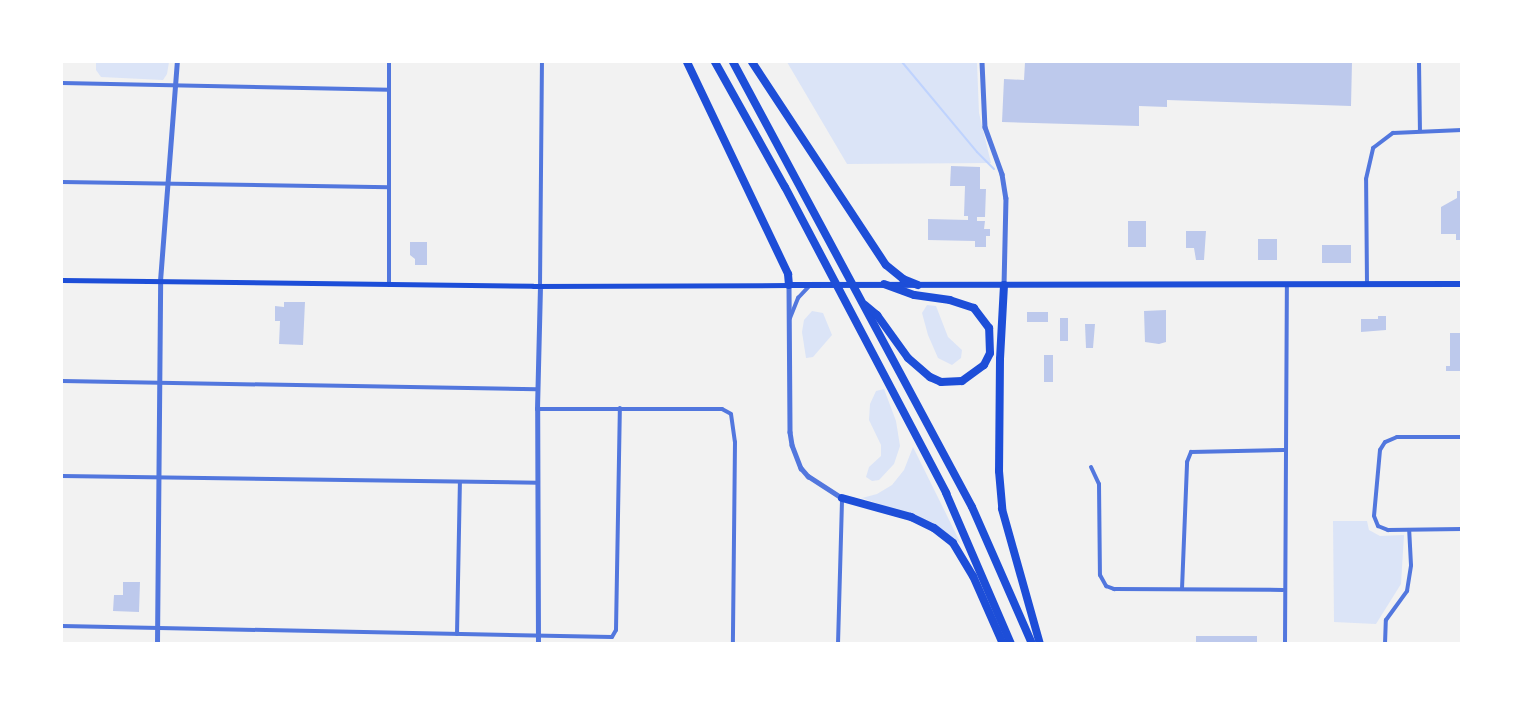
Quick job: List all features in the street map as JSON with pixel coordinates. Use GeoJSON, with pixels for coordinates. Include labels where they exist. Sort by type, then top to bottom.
{"type":"FeatureCollection","features":[{"type":"Feature","properties":{"kind":"highway"},"geometry":{"type":"LineString","coordinates":[[687,62],[788,274],[789,285]]}},
{"type":"Feature","properties":{"kind":"highway"},"geometry":{"type":"LineString","coordinates":[[715,62],[790,197],[946,493],[987,582],[1011,644]]}},
{"type":"Feature","properties":{"kind":"highway"},"geometry":{"type":"LineString","coordinates":[[733,62],[972,507],[1032,644]]}},
{"type":"Feature","properties":{"kind":"highway"},"geometry":{"type":"LineString","coordinates":[[752,62],[886,266],[903,279],[918,285]]}},
{"type":"Feature","properties":{"kind":"highway"},"geometry":{"type":"LineString","coordinates":[[861,301],[877,315],[920,371],[930,377],[941,382],[962,381],[984,365],[990,353],[989,328],[974,308],[950,300],[914,295],[884,284]]}},
{"type":"Feature","properties":{"kind":"highway"},"geometry":{"type":"LineString","coordinates":[[1004,285],[1000,359],[999,471],[1002,509],[1040,644]]}},
{"type":"Feature","properties":{"kind":"highway"},"geometry":{"type":"LineString","coordinates":[[842,498],[911,517],[934,528],[953,543],[973,576],[1003,644]]}},
{"type":"Feature","properties":{"kind":"main road"},"geometry":{"type":"LineString","coordinates":[[62,280],[540,286],[1461,284]]}},
{"type":"Feature","properties":{"kind":"street"},"geometry":{"type":"LineString","coordinates":[[157,644],[160,280],[177,62]]}},
{"type":"Feature","properties":{"kind":"street"},"geometry":{"type":"LineString","coordinates":[[389,62],[389,285]]}},
{"type":"Feature","properties":{"kind":"street"},"geometry":{"type":"LineString","coordinates":[[538,644],[537,389],[542,62]]}},
{"type":"Feature","properties":{"kind":"street"},"geometry":{"type":"LineString","coordinates":[[982,62],[985,127],[1002,174],[1006,198],[1004,285]]}},
{"type":"Feature","properties":{"kind":"street"},"geometry":{"type":"LineString","coordinates":[[1419,62],[1420,130]]}},
{"type":"Feature","properties":{"kind":"street"},"geometry":{"type":"LineString","coordinates":[[62,83],[175,88],[389,90]]}},
{"type":"Feature","properties":{"kind":"street"},"geometry":{"type":"LineString","coordinates":[[1366,284],[1366,179],[1370,156],[1378,142],[1401,132],[1461,129]]}},
{"type":"Feature","properties":{"kind":"street"},"geometry":{"type":"LineString","coordinates":[[62,182],[388,187]]}},
{"type":"Feature","properties":{"kind":"street"},"geometry":{"type":"LineString","coordinates":[[790,318],[798,298],[811,284]]}},
{"type":"Feature","properties":{"kind":"street"},"geometry":{"type":"LineString","coordinates":[[789,285],[790,432],[796,458],[813,481],[842,498],[838,644]]}},
{"type":"Feature","properties":{"kind":"street"},"geometry":{"type":"LineString","coordinates":[[1285,644],[1283,590],[1287,285]]}},
{"type":"Feature","properties":{"kind":"street"},"geometry":{"type":"LineString","coordinates":[[62,381],[537,389]]}},
{"type":"Feature","properties":{"kind":"street"},"geometry":{"type":"LineString","coordinates":[[62,626],[538,636],[614,635],[620,408]]}},
{"type":"Feature","properties":{"kind":"street"},"geometry":{"type":"LineString","coordinates":[[537,409],[722,409],[731,414],[735,442],[733,644]]}},
{"type":"Feature","properties":{"kind":"street"},"geometry":{"type":"LineString","coordinates":[[1461,437],[1397,437],[1385,442],[1380,450],[1374,516],[1378,526],[1388,530],[1461,529]]}},
{"type":"Feature","properties":{"kind":"street"},"geometry":{"type":"LineString","coordinates":[[1182,589],[1187,462],[1191,452],[1284,450]]}},
{"type":"Feature","properties":{"kind":"street"},"geometry":{"type":"LineString","coordinates":[[1091,467],[1099,484],[1102,582],[1114,589],[1283,590]]}},
{"type":"Feature","properties":{"kind":"street"},"geometry":{"type":"LineString","coordinates":[[62,476],[538,483]]}},
{"type":"Feature","properties":{"kind":"street"},"geometry":{"type":"LineString","coordinates":[[457,634],[460,482]]}},
{"type":"Feature","properties":{"kind":"street"},"geometry":{"type":"LineString","coordinates":[[1385,644],[1386,620],[1407,591],[1411,565],[1409,530]]}},
{"type":"Feature","properties":{"kind":"shaded area"},"geometry":{"type":"Polygon","coordinates":[[[96,62],[169,62],[167,74],[163,80],[101,77],[96,70],[96,62]]]}},
{"type":"Feature","properties":{"kind":"shaded area"},"geometry":{"type":"Polygon","coordinates":[[[787,62],[977,62],[979,113],[991,163],[847,164],[787,62]]]}},
{"type":"Feature","properties":{"kind":"shaded area"},"geometry":{"type":"Polygon","coordinates":[[[927,305],[936,306],[948,337],[962,350],[961,358],[952,365],[938,358],[928,335],[922,313],[927,305]]]}},
{"type":"Feature","properties":{"kind":"shaded area"},"geometry":{"type":"Polygon","coordinates":[[[812,311],[823,313],[832,335],[813,357],[806,358],[802,332],[804,320],[812,311]]]}},
{"type":"Feature","properties":{"kind":"shaded area"},"geometry":{"type":"Polygon","coordinates":[[[884,389],[896,421],[900,446],[894,464],[879,480],[872,481],[866,477],[869,467],[881,456],[881,445],[869,420],[870,404],[876,391],[884,389]]]}},
{"type":"Feature","properties":{"kind":"shaded area"},"geometry":{"type":"Polygon","coordinates":[[[913,447],[961,544],[934,523],[862,498],[877,494],[892,485],[904,470],[913,447]]]}},
{"type":"Feature","properties":{"kind":"shaded area"},"geometry":{"type":"Polygon","coordinates":[[[1333,521],[1367,521],[1369,530],[1380,536],[1404,535],[1401,584],[1376,624],[1334,622],[1333,521]]]}},
{"type":"Feature","properties":{"kind":"building"},"geometry":{"type":"Polygon","coordinates":[[[1025,62],[1352,62],[1351,106],[1167,100],[1167,107],[1139,106],[1139,126],[1002,122],[1004,79],[1024,80],[1025,62]]]}},
{"type":"Feature","properties":{"kind":"building"},"geometry":{"type":"Polygon","coordinates":[[[951,166],[980,167],[980,189],[986,189],[985,217],[977,217],[977,221],[985,221],[984,229],[990,229],[990,236],[986,236],[986,247],[975,247],[975,241],[928,240],[928,219],[968,220],[968,216],[964,216],[965,186],[950,186],[951,166]]]}},
{"type":"Feature","properties":{"kind":"building"},"geometry":{"type":"Polygon","coordinates":[[[1457,191],[1462,191],[1462,240],[1456,240],[1456,234],[1441,234],[1441,207],[1457,198],[1457,191]]]}},
{"type":"Feature","properties":{"kind":"building"},"geometry":{"type":"Polygon","coordinates":[[[1128,221],[1146,221],[1146,247],[1128,247],[1128,221]]]}},
{"type":"Feature","properties":{"kind":"building"},"geometry":{"type":"Polygon","coordinates":[[[1186,231],[1206,231],[1204,260],[1196,260],[1194,248],[1186,248],[1186,231]]]}},
{"type":"Feature","properties":{"kind":"building"},"geometry":{"type":"Polygon","coordinates":[[[1258,239],[1277,239],[1277,260],[1258,260],[1258,239]]]}},
{"type":"Feature","properties":{"kind":"building"},"geometry":{"type":"Polygon","coordinates":[[[410,242],[427,242],[427,265],[415,265],[415,259],[410,255],[410,242]]]}},
{"type":"Feature","properties":{"kind":"building"},"geometry":{"type":"Polygon","coordinates":[[[1322,245],[1351,245],[1351,263],[1322,263],[1322,245]]]}},
{"type":"Feature","properties":{"kind":"building"},"geometry":{"type":"Polygon","coordinates":[[[284,302],[305,302],[303,345],[279,344],[280,321],[275,321],[275,306],[284,307],[284,302]]]}},
{"type":"Feature","properties":{"kind":"building"},"geometry":{"type":"Polygon","coordinates":[[[1166,310],[1166,342],[1159,344],[1145,342],[1144,311],[1166,310]]]}},
{"type":"Feature","properties":{"kind":"building"},"geometry":{"type":"Polygon","coordinates":[[[1027,312],[1048,312],[1048,322],[1027,322],[1027,312]]]}},
{"type":"Feature","properties":{"kind":"building"},"geometry":{"type":"Polygon","coordinates":[[[1378,316],[1386,316],[1386,330],[1361,332],[1361,319],[1378,319],[1378,316]]]}},
{"type":"Feature","properties":{"kind":"building"},"geometry":{"type":"Polygon","coordinates":[[[1060,318],[1068,318],[1068,341],[1060,341],[1060,318]]]}},
{"type":"Feature","properties":{"kind":"building"},"geometry":{"type":"Polygon","coordinates":[[[1085,324],[1095,324],[1093,348],[1086,348],[1085,324]]]}},
{"type":"Feature","properties":{"kind":"building"},"geometry":{"type":"Polygon","coordinates":[[[1450,333],[1462,333],[1462,371],[1446,371],[1446,366],[1450,366],[1450,333]]]}},
{"type":"Feature","properties":{"kind":"building"},"geometry":{"type":"Polygon","coordinates":[[[1044,355],[1053,355],[1053,382],[1044,382],[1044,355]]]}},
{"type":"Feature","properties":{"kind":"building"},"geometry":{"type":"Polygon","coordinates":[[[123,582],[140,582],[139,612],[113,611],[114,595],[123,595],[123,582]]]}},
{"type":"Feature","properties":{"kind":"building"},"geometry":{"type":"Polygon","coordinates":[[[1196,636],[1257,636],[1257,644],[1196,644],[1196,636]]]}},
{"type":"Feature","properties":{"kind":"waterway"},"geometry":{"type":"LineString","coordinates":[[902,62],[977,152],[994,169]]}}]}
